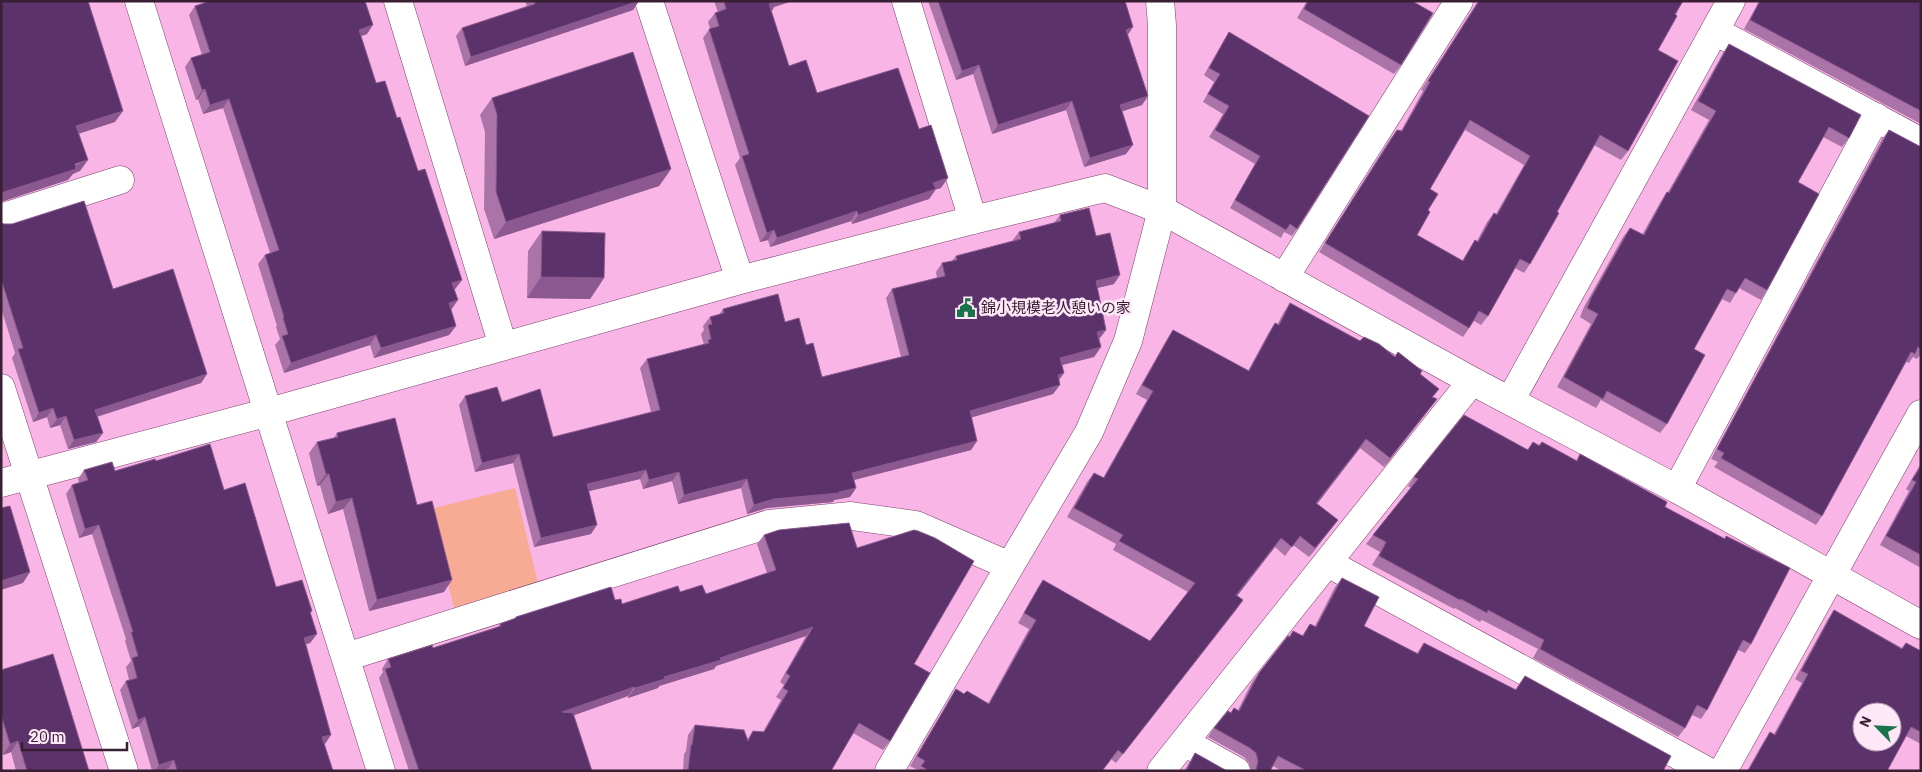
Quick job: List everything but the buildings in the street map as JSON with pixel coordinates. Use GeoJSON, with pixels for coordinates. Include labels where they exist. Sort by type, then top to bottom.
{"type":"FeatureCollection","features":[{"type":"Feature","properties":{"kind":"street"},"geometry":{"type":"LineString","coordinates":[[139,1],[381,771]]}},
{"type":"Feature","properties":{"kind":"street"},"geometry":{"type":"LineString","coordinates":[[398,1],[503,346]]}},
{"type":"Feature","properties":{"kind":"street"},"geometry":{"type":"LineString","coordinates":[[649,1],[740,280]]}},
{"type":"Feature","properties":{"kind":"street"},"geometry":{"type":"LineString","coordinates":[[906,1],[973,220]]}},
{"type":"Feature","properties":{"kind":"street"},"geometry":{"type":"LineString","coordinates":[[889,771],[1089,432],[1131,332],[1162,210],[1162,25],[1160,1]]}},
{"type":"Feature","properties":{"kind":"street"},"geometry":{"type":"LineString","coordinates":[[1284,278],[1459,1]]}},
{"type":"Feature","properties":{"kind":"street"},"geometry":{"type":"LineString","coordinates":[[1510,401],[1731,1]]}},
{"type":"Feature","properties":{"kind":"street"},"geometry":{"type":"LineString","coordinates":[[1715,31],[1921,142]]}},
{"type":"Feature","properties":{"kind":"street"},"geometry":{"type":"LineString","coordinates":[[1676,489],[1876,117]]}},
{"type":"Feature","properties":{"kind":"street"},"geometry":{"type":"LineString","coordinates":[[1,218],[120,180]]}},
{"type":"Feature","properties":{"kind":"street"},"geometry":{"type":"LineString","coordinates":[[1,483],[269,412],[740,280],[1105,188],[1162,210],[1472,381],[1676,489],[1921,625]]}},
{"type":"Feature","properties":{"kind":"street"},"geometry":{"type":"LineString","coordinates":[[1161,771],[1472,381]]}},
{"type":"Feature","properties":{"kind":"street"},"geometry":{"type":"LineString","coordinates":[[1,388],[124,771]]}},
{"type":"Feature","properties":{"kind":"street"},"geometry":{"type":"LineString","coordinates":[[1723,771],[1921,414]]}},
{"type":"Feature","properties":{"kind":"street"},"geometry":{"type":"LineString","coordinates":[[346,657],[769,524],[851,516],[916,525],[1010,566]]}},
{"type":"Feature","properties":{"kind":"street"},"geometry":{"type":"LineString","coordinates":[[1328,563],[1707,771]]}},
{"type":"Feature","properties":{"kind":"street"},"geometry":{"type":"LineString","coordinates":[[1184,742],[1236,771]]}},
{"type":"Feature","properties":{"kind":"shaded area"},"geometry":{"type":"Polygon","coordinates":[[[515,488],[538,583],[454,608],[430,509],[515,488]]]}},
{"type":"Feature","properties":{"kind":"place","name":"錦小規模老人憩いの家"},"geometry":{"type":"Point","coordinates":[966,308]}}]}
